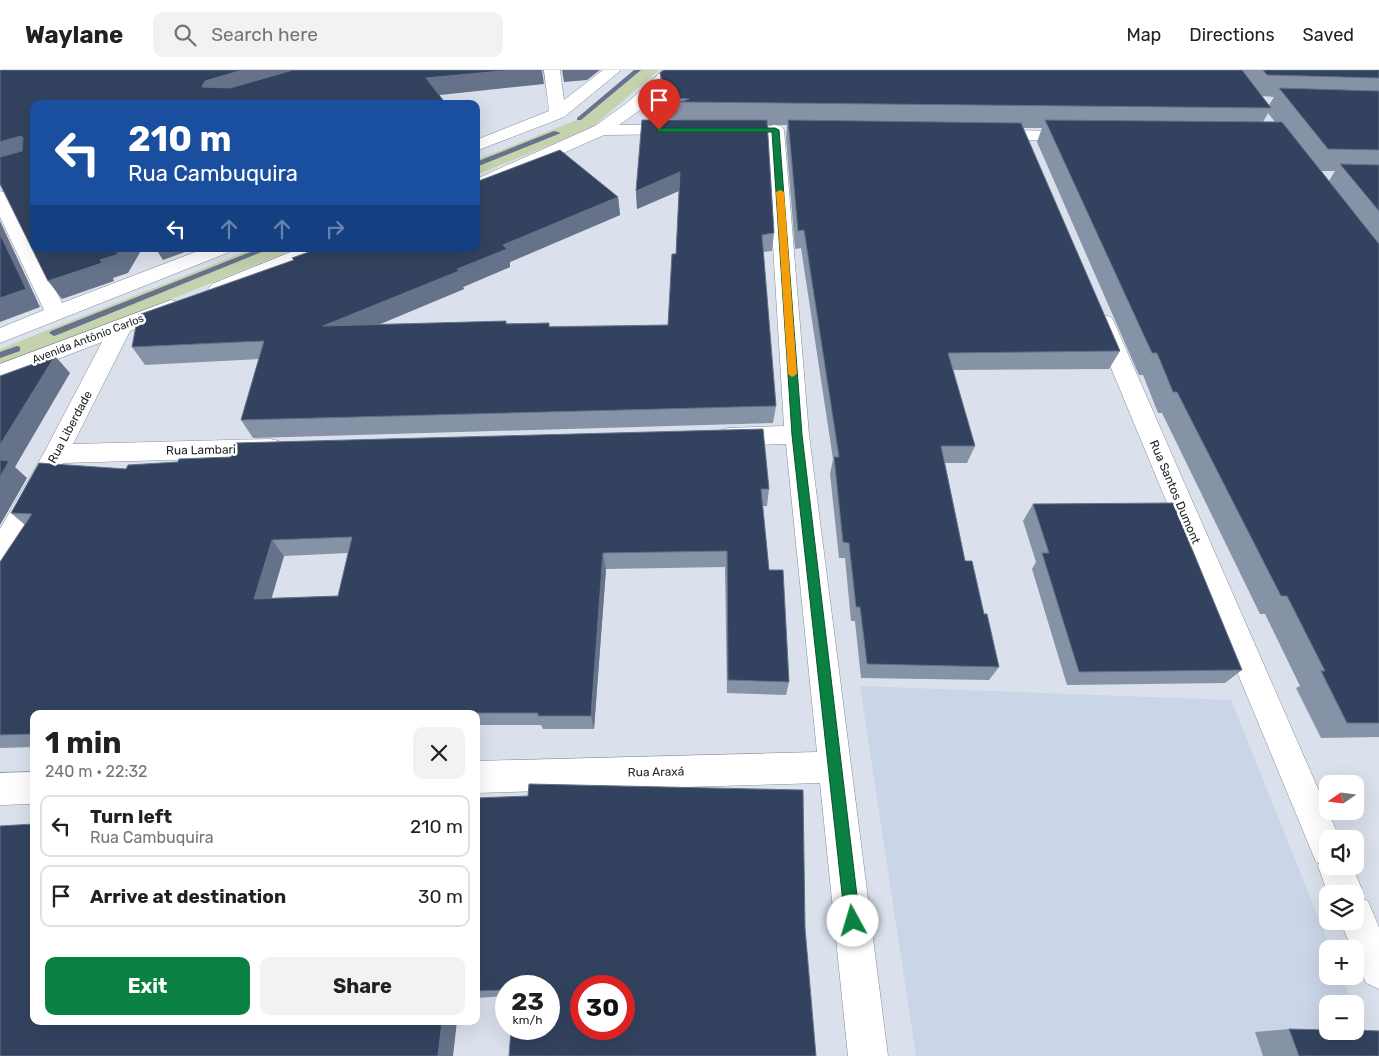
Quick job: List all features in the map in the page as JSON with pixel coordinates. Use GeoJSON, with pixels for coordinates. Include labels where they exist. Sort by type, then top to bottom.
{"type":"FeatureCollection","features":[{"type":"Feature","properties":{"kind":"street"},"geometry":{"type":"LineString","coordinates":[[552,70],[558,113]]}},
{"type":"Feature","properties":{"kind":"street"},"geometry":{"type":"LineString","coordinates":[[480,144],[558,113],[613,70]]}},
{"type":"Feature","properties":{"kind":"street"},"geometry":{"type":"LineString","coordinates":[[480,184],[601,130],[634,106],[672,70]]}},
{"type":"Feature","properties":{"kind":"street"},"geometry":{"type":"LineString","coordinates":[[601,130],[698,130]]}},
{"type":"Feature","properties":{"kind":"street"},"geometry":{"type":"LineString","coordinates":[[776,130],[797,435],[868,1056]]}},
{"type":"Feature","properties":{"kind":"street"},"geometry":{"type":"LineString","coordinates":[[974,134],[1091,136]]}},
{"type":"Feature","properties":{"kind":"street"},"geometry":{"type":"LineString","coordinates":[[1023,135],[1035,163]]}},
{"type":"Feature","properties":{"kind":"street"},"geometry":{"type":"LineString","coordinates":[[0,196],[57,314]]}},
{"type":"Feature","properties":{"kind":"street","name":"Avenida Antônio Carlos"},"geometry":{"type":"LineString","coordinates":[[0,373],[194,299],[308,252]]}},
{"type":"Feature","properties":{"kind":"street"},"geometry":{"type":"LineString","coordinates":[[0,336],[57,314],[193,254]]}},
{"type":"Feature","properties":{"kind":"street","name":"Rua Santos Dumont"},"geometry":{"type":"LineString","coordinates":[[1094,300],[1319,830]]}},
{"type":"Feature","properties":{"kind":"street","name":"Rua Liberdade"},"geometry":{"type":"LineString","coordinates":[[0,553],[56,454],[122,326]]}},
{"type":"Feature","properties":{"kind":"street"},"geometry":{"type":"LineString","coordinates":[[708,438],[797,435]]}},
{"type":"Feature","properties":{"kind":"street","name":"Rua Lambari"},"geometry":{"type":"LineString","coordinates":[[56,454],[293,448]]}},
{"type":"Feature","properties":{"kind":"street","name":"Rua Araxá"},"geometry":{"type":"LineString","coordinates":[[480,777],[836,767]]}},
{"type":"Feature","properties":{"kind":"street"},"geometry":{"type":"LineString","coordinates":[[0,789],[30,788]]}},
{"type":"Feature","properties":{"kind":"street"},"geometry":{"type":"LineString","coordinates":[[1362,930],[1379,970]]}},
{"type":"Feature","properties":{"kind":"shaded area"},"geometry":{"type":"Polygon","coordinates":[[[860,686],[1231,700],[1319,919],[1319,930],[1323,930],[1327,940],[1319,940],[1319,985],[1346,985],[1349,995],[1319,995],[1319,1040],[1364,1040],[1364,1031],[1374,1056],[916,1056],[860,686]]]}},
{"type":"Feature","properties":{"kind":"green space"},"geometry":{"type":"Polygon","coordinates":[[[637,70],[659,70],[590,129],[480,173],[480,158],[579,119],[637,70]]]}},
{"type":"Feature","properties":{"kind":"green space"},"geometry":{"type":"Polygon","coordinates":[[[244,252],[288,252],[0,369],[0,349],[244,252]]]}},
{"type":"Feature","properties":{"kind":"building"},"geometry":{"type":"Polygon","coordinates":[[[0,70],[243,70],[205,81],[202,87],[230,88],[293,70],[512,70],[426,78],[443,100],[30,100],[30,245],[0,184],[0,157],[22,151],[23,138],[21,136],[0,142],[0,70]]]}},
{"type":"Feature","properties":{"kind":"building"},"geometry":{"type":"Polygon","coordinates":[[[664,70],[1242,70],[1271,108],[680,102],[689,99],[668,97],[660,73],[664,70]]]}},
{"type":"Feature","properties":{"kind":"building"},"geometry":{"type":"Polygon","coordinates":[[[1263,70],[1379,70],[1379,78],[1267,75],[1263,70]]]}},
{"type":"Feature","properties":{"kind":"building"},"geometry":{"type":"Polygon","coordinates":[[[1279,88],[1379,91],[1379,150],[1328,149],[1279,88]]]}},
{"type":"Feature","properties":{"kind":"building"},"geometry":{"type":"Polygon","coordinates":[[[642,120],[767,120],[774,233],[762,235],[776,406],[241,420],[264,341],[132,347],[138,315],[294,260],[292,258],[309,252],[480,252],[480,180],[560,150],[618,197],[503,245],[507,249],[457,269],[459,271],[323,326],[506,321],[506,324],[549,323],[549,327],[668,325],[672,254],[676,254],[680,172],[636,191],[642,120]]]}},
{"type":"Feature","properties":{"kind":"building"},"geometry":{"type":"Polygon","coordinates":[[[788,120],[1021,123],[1120,351],[948,353],[975,446],[941,446],[965,561],[972,561],[999,667],[867,664],[860,607],[856,607],[849,543],[843,542],[834,457],[839,457],[804,230],[798,231],[788,120]]]}},
{"type":"Feature","properties":{"kind":"building"},"geometry":{"type":"Polygon","coordinates":[[[1045,120],[1282,122],[1379,244],[1379,723],[1347,723],[1321,671],[1325,671],[1287,596],[1281,596],[1177,392],[1173,392],[1157,353],[1152,353],[1045,120]]]}},
{"type":"Feature","properties":{"kind":"building"},"geometry":{"type":"Polygon","coordinates":[[[1340,164],[1379,165],[1379,211],[1340,164]]]}},
{"type":"Feature","properties":{"kind":"building"},"geometry":{"type":"Polygon","coordinates":[[[0,234],[26,289],[0,298],[0,234]]]}},
{"type":"Feature","properties":{"kind":"building"},"geometry":{"type":"Polygon","coordinates":[[[34,252],[118,252],[116,255],[100,260],[102,263],[48,281],[34,252]]]}},
{"type":"Feature","properties":{"kind":"building"},"geometry":{"type":"Polygon","coordinates":[[[55,356],[0,445],[0,376],[55,356]]]}},
{"type":"Feature","properties":{"kind":"building"},"geometry":{"type":"Polygon","coordinates":[[[763,429],[769,489],[761,489],[769,570],[783,570],[789,682],[728,680],[727,551],[603,553],[591,716],[538,716],[538,713],[480,713],[480,710],[30,710],[30,734],[0,735],[0,562],[32,514],[11,513],[39,463],[126,469],[128,465],[178,462],[179,459],[231,457],[235,443],[763,429]],[[352,537],[272,540],[254,599],[338,596],[352,537]]]}},
{"type":"Feature","properties":{"kind":"building"},"geometry":{"type":"Polygon","coordinates":[[[0,460],[9,461],[0,477],[0,460]]]}},
{"type":"Feature","properties":{"kind":"building"},"geometry":{"type":"Polygon","coordinates":[[[1173,503],[1242,670],[1079,672],[1042,553],[1049,553],[1033,504],[1173,503]]]}},
{"type":"Feature","properties":{"kind":"building"},"geometry":{"type":"Polygon","coordinates":[[[529,784],[803,790],[805,928],[816,1056],[509,1056],[510,1040],[560,1040],[560,975],[495,975],[495,990],[480,991],[480,798],[528,796],[529,784]]]}},
{"type":"Feature","properties":{"kind":"building"},"geometry":{"type":"Polygon","coordinates":[[[30,824],[30,1025],[442,1025],[438,1056],[0,1056],[0,826],[30,824]]]}},
{"type":"Feature","properties":{"kind":"building"},"geometry":{"type":"Polygon","coordinates":[[[1289,1029],[1319,1030],[1319,1040],[1364,1040],[1364,1030],[1379,1031],[1379,1056],[1299,1056],[1289,1029]]]}},
{"type":"Feature","properties":{"kind":"waterway"},"geometry":{"type":"LineString","coordinates":[[579,119],[638,70]]}},
{"type":"Feature","properties":{"kind":"waterway"},"geometry":{"type":"LineString","coordinates":[[480,163],[557,133]]}},
{"type":"Feature","properties":{"kind":"waterway"},"geometry":{"type":"LineString","coordinates":[[54,333],[257,252]]}},
{"type":"Feature","properties":{"kind":"waterway"},"geometry":{"type":"LineString","coordinates":[[0,355],[17,349]]}},
{"type":"Feature","properties":{"kind":"slow traffic"},"geometry":{"type":"LineString","coordinates":[[780,192],[792,374]]}},
{"type":"Feature","properties":{"kind":"route"},"geometry":{"type":"LineString","coordinates":[[659,130],[775,130],[797,435],[853,921]]}}]}
